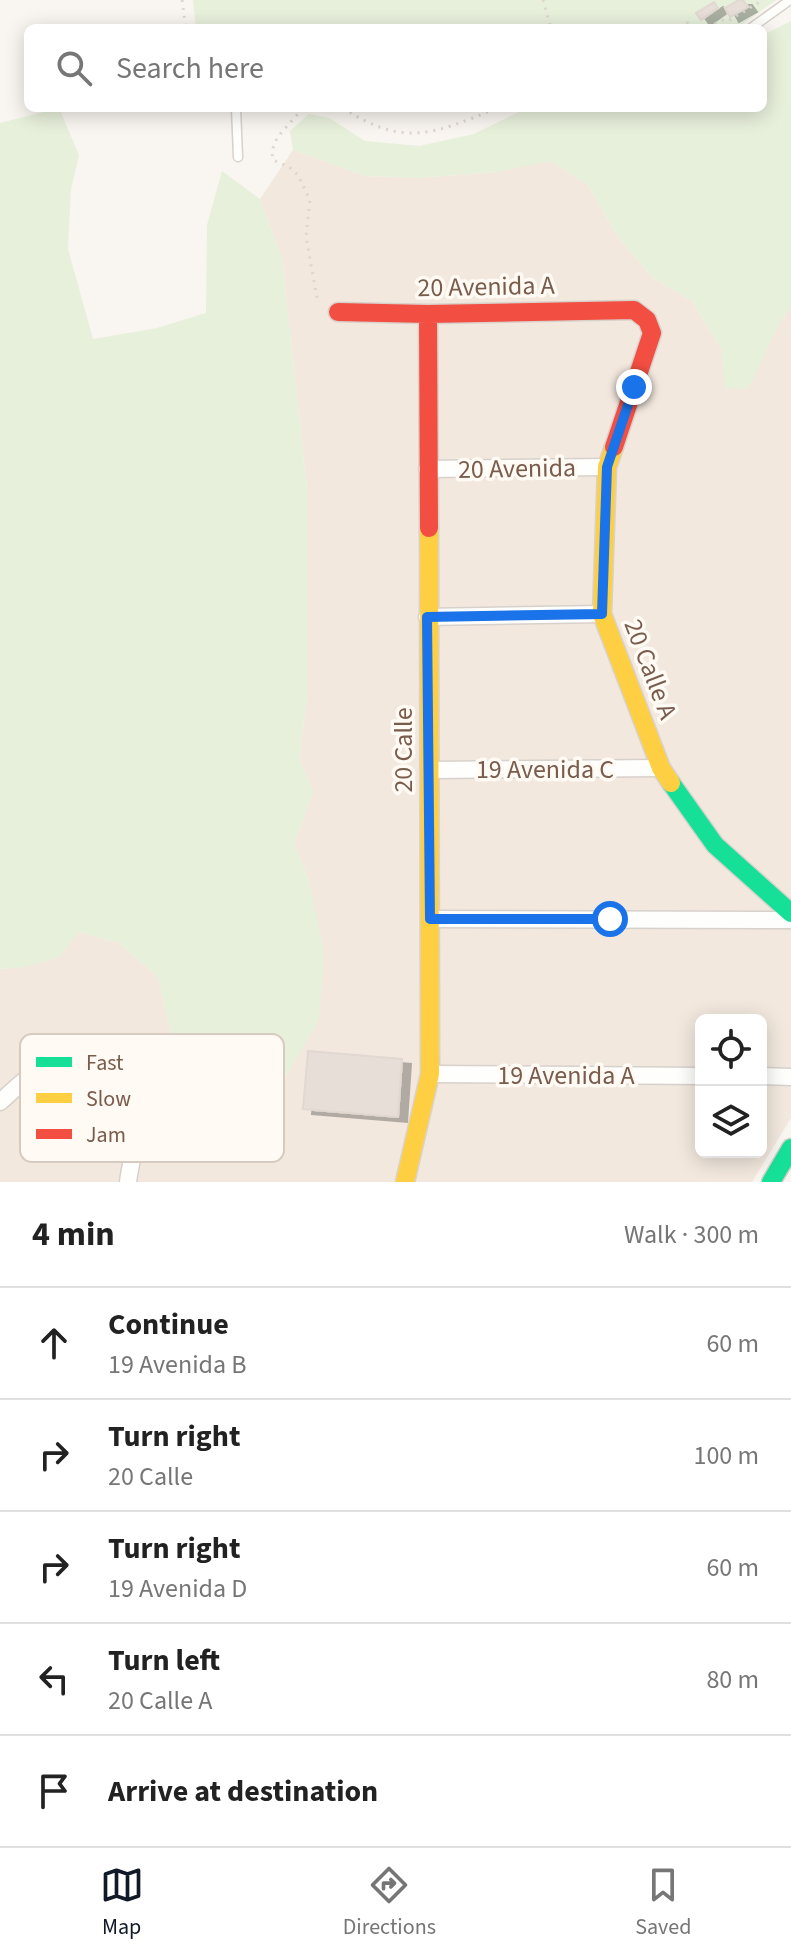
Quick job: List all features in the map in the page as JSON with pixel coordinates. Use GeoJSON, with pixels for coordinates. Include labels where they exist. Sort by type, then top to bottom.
{"type":"FeatureCollection","features":[{"type":"Feature","properties":{"kind":"street","name":"20 Avenida A"},"geometry":{"type":"LineString","coordinates":[[338,312],[428,314],[634,310]]}},
{"type":"Feature","properties":{"kind":"street","name":"20 Calle A"},"geometry":{"type":"LineString","coordinates":[[634,310],[647,320],[652,333],[607,467],[602,614],[661,768],[715,845],[791,913]]}},
{"type":"Feature","properties":{"kind":"street","name":"20 Calle"},"geometry":{"type":"LineString","coordinates":[[405,1182],[430,1074],[428,314]]}},
{"type":"Feature","properties":{"kind":"street","name":"20 Avenida"},"geometry":{"type":"LineString","coordinates":[[427,469],[607,467]]}},
{"type":"Feature","properties":{"kind":"street"},"geometry":{"type":"LineString","coordinates":[[427,617],[602,614]]}},
{"type":"Feature","properties":{"kind":"street","name":"19 Avenida C"},"geometry":{"type":"LineString","coordinates":[[429,770],[661,768]]}},
{"type":"Feature","properties":{"kind":"street"},"geometry":{"type":"LineString","coordinates":[[430,919],[791,920]]}},
{"type":"Feature","properties":{"kind":"street","name":"19 Avenida A"},"geometry":{"type":"LineString","coordinates":[[430,1074],[695,1076]]}},
{"type":"Feature","properties":{"kind":"street"},"geometry":{"type":"LineString","coordinates":[[767,1076],[791,1077]]}},
{"type":"Feature","properties":{"kind":"street"},"geometry":{"type":"LineString","coordinates":[[0,1102],[20,1086]]}},
{"type":"Feature","properties":{"kind":"street"},"geometry":{"type":"LineString","coordinates":[[771,1182],[791,1148]]}},
{"type":"Feature","properties":{"kind":"street"},"geometry":{"type":"LineString","coordinates":[[128,1182],[130,1162]]}},
{"type":"Feature","properties":{"kind":"lane"},"geometry":{"type":"LineString","coordinates":[[757,24],[790,0]]}},
{"type":"Feature","properties":{"kind":"lane"},"geometry":{"type":"LineString","coordinates":[[236,112],[238,157]]}},
{"type":"Feature","properties":{"kind":"path"},"geometry":{"type":"LineString","coordinates":[[182,0],[185,24]]}},
{"type":"Feature","properties":{"kind":"path"},"geometry":{"type":"LineString","coordinates":[[543,0],[550,24]]}},
{"type":"Feature","properties":{"kind":"path"},"geometry":{"type":"LineString","coordinates":[[714,24],[721,20],[728,21],[763,0]]}},
{"type":"Feature","properties":{"kind":"path"},"geometry":{"type":"LineString","coordinates":[[299,112],[276,139],[271,155],[273,160],[298,175],[304,185],[310,200],[306,237],[318,303],[338,312]]}},
{"type":"Feature","properties":{"kind":"path"},"geometry":{"type":"LineString","coordinates":[[349,112],[367,124],[388,132],[409,134],[450,126],[487,112]]}},
{"type":"Feature","properties":{"kind":"shaded area"},"geometry":{"type":"Polygon","coordinates":[[[293,150],[366,176],[418,178],[497,172],[550,160],[588,185],[618,237],[653,278],[692,301],[722,350],[780,322],[791,307],[791,1118],[767,1157],[767,1014],[695,1014],[695,1158],[767,1158],[752,1182],[0,1182],[0,969],[24,967],[79,932],[119,943],[158,977],[171,1034],[20,1034],[20,1162],[284,1162],[284,1079],[318,1020],[309,880],[294,844],[313,792],[299,757],[307,698],[307,489],[282,259],[260,199],[293,150]]]}},
{"type":"Feature","properties":{"kind":"green space"},"geometry":{"type":"Polygon","coordinates":[[[193,0],[776,0],[743,24],[196,24],[193,0]]]}},
{"type":"Feature","properties":{"kind":"green space"},"geometry":{"type":"Polygon","coordinates":[[[791,21],[791,307],[780,322],[748,389],[725,388],[722,350],[692,301],[653,278],[618,237],[588,185],[551,161],[497,172],[418,178],[366,176],[293,150],[290,131],[309,114],[329,118],[365,141],[419,146],[474,134],[519,112],[767,112],[767,33],[791,21]]]}},
{"type":"Feature","properties":{"kind":"green space"},"geometry":{"type":"Polygon","coordinates":[[[43,112],[61,112],[79,155],[71,189],[68,249],[93,339],[157,328],[206,313],[207,225],[222,171],[260,199],[282,259],[307,489],[307,698],[299,757],[313,792],[294,844],[309,880],[324,953],[319,1020],[284,1079],[284,1034],[171,1034],[158,977],[119,943],[79,932],[58,958],[24,967],[0,969],[0,123],[43,112]]]}},
{"type":"Feature","properties":{"kind":"building"},"geometry":{"type":"Polygon","coordinates":[[[743,0],[748,7],[730,17],[725,8],[743,0]]]}},
{"type":"Feature","properties":{"kind":"building"},"geometry":{"type":"Polygon","coordinates":[[[714,2],[718,8],[701,20],[696,13],[714,2]]]}},
{"type":"Feature","properties":{"kind":"building"},"geometry":{"type":"Polygon","coordinates":[[[308,1051],[402,1059],[398,1117],[303,1109],[308,1051]]]}},
{"type":"Feature","properties":{"kind":"traffic: fast"},"geometry":{"type":"LineString","coordinates":[[671,783],[715,845],[791,913]]}},
{"type":"Feature","properties":{"kind":"traffic: fast"},"geometry":{"type":"LineString","coordinates":[[771,1182],[791,1148]]}},
{"type":"Feature","properties":{"kind":"traffic: slow"},"geometry":{"type":"LineString","coordinates":[[614,447],[607,467],[602,614],[661,768],[671,783]]}},
{"type":"Feature","properties":{"kind":"traffic: slow"},"geometry":{"type":"LineString","coordinates":[[405,1182],[430,1074],[429,528]]}},
{"type":"Feature","properties":{"kind":"traffic: jam"},"geometry":{"type":"LineString","coordinates":[[338,312],[428,314],[634,310],[647,320],[652,333],[614,447]]}},
{"type":"Feature","properties":{"kind":"traffic: jam"},"geometry":{"type":"LineString","coordinates":[[428,314],[429,528]]}},
{"type":"Feature","properties":{"kind":"route"},"geometry":{"type":"LineString","coordinates":[[610,919],[430,919],[427,617],[602,614],[607,467],[634,387]]}}]}
